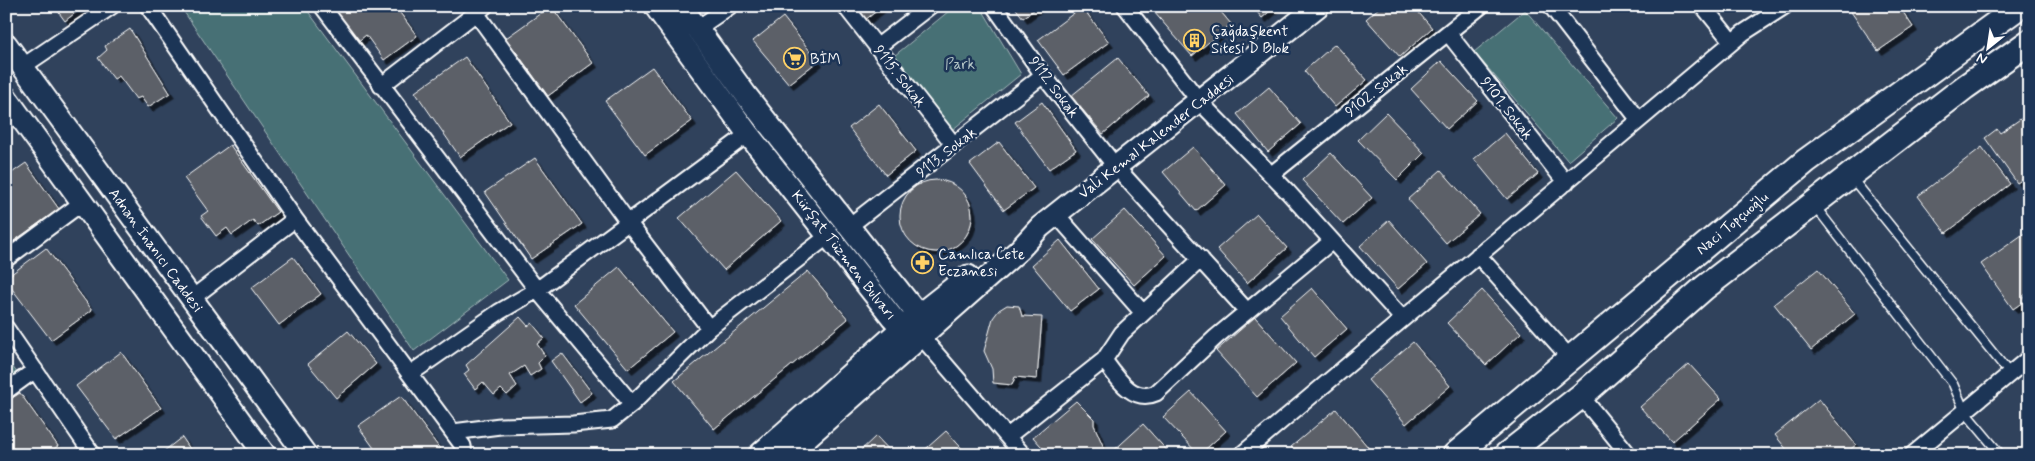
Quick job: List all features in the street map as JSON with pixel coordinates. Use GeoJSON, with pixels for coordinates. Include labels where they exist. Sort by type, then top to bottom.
{"type":"FeatureCollection","features":[{"type":"Feature","properties":{"kind":"main road","name":"Naci Topçuoğlu"},"geometry":{"type":"LineString","coordinates":[[1455,455],[1806,161],[2020,6]]}},
{"type":"Feature","properties":{"kind":"main road"},"geometry":{"type":"LineString","coordinates":[[1506,455],[1581,396],[1704,288],[1965,87],[2029,42]]}},
{"type":"Feature","properties":{"kind":"street"},"geometry":{"type":"LineString","coordinates":[[22,67],[112,6]]}},
{"type":"Feature","properties":{"kind":"street"},"geometry":{"type":"LineString","coordinates":[[148,6],[295,219],[463,446],[464,455]]}},
{"type":"Feature","properties":{"kind":"street"},"geometry":{"type":"LineString","coordinates":[[322,6],[537,290],[632,404]]}},
{"type":"Feature","properties":{"kind":"street","name":"Kürşat Tüzmen Bulvarı"},"geometry":{"type":"LineString","coordinates":[[655,6],[748,134],[828,236],[913,326]]}},
{"type":"Feature","properties":{"kind":"street","name":"Kürşat Tüzmen Bulvarı"},"geometry":{"type":"LineString","coordinates":[[681,6],[848,227],[913,326]]}},
{"type":"Feature","properties":{"kind":"street"},"geometry":{"type":"LineString","coordinates":[[698,28],[730,6]]}},
{"type":"Feature","properties":{"kind":"street","name":"9115. Sokak"},"geometry":{"type":"LineString","coordinates":[[845,6],[954,145]]}},
{"type":"Feature","properties":{"kind":"street"},"geometry":{"type":"LineString","coordinates":[[877,47],[930,6]]}},
{"type":"Feature","properties":{"kind":"street","name":"9112. Sokak"},"geometry":{"type":"LineString","coordinates":[[994,6],[1042,75],[1116,167],[1202,259],[1247,311]]}},
{"type":"Feature","properties":{"kind":"street"},"geometry":{"type":"LineString","coordinates":[[1125,6],[1200,102],[1272,174],[1402,318]]}},
{"type":"Feature","properties":{"kind":"street","name":"Vali Kemal Kalender Caddesi"},"geometry":{"type":"LineString","coordinates":[[759,455],[913,326],[1019,250],[1048,220],[1200,102],[1318,6]]}},
{"type":"Feature","properties":{"kind":"street","name":"9102. Sokak"},"geometry":{"type":"LineString","coordinates":[[1272,174],[1481,6]]}},
{"type":"Feature","properties":{"kind":"street"},"geometry":{"type":"LineString","coordinates":[[1551,6],[1639,120]]}},
{"type":"Feature","properties":{"kind":"street"},"geometry":{"type":"LineString","coordinates":[[1703,6],[1732,42]]}},
{"type":"Feature","properties":{"kind":"street"},"geometry":{"type":"LineString","coordinates":[[1241,455],[1258,450],[1402,318],[1566,183],[1732,42],[1785,6]]}},
{"type":"Feature","properties":{"kind":"street"},"geometry":{"type":"LineString","coordinates":[[381,86],[481,10],[628,222],[709,328]]}},
{"type":"Feature","properties":{"kind":"street","name":"9101. Sokak"},"geometry":{"type":"LineString","coordinates":[[1448,33],[1566,183]]}},
{"type":"Feature","properties":{"kind":"street","name":"Adnan İnanıcı Caddesi"},"geometry":{"type":"LineString","coordinates":[[6,44],[306,455]]}},
{"type":"Feature","properties":{"kind":"street","name":"9113. Sokak"},"geometry":{"type":"LineString","coordinates":[[848,227],[1042,75]]}},
{"type":"Feature","properties":{"kind":"street","name":"Adnan İnanıcı Caddesi"},"geometry":{"type":"LineString","coordinates":[[10,110],[83,202],[165,319],[265,455]]}},
{"type":"Feature","properties":{"kind":"street"},"geometry":{"type":"LineString","coordinates":[[410,374],[499,312],[537,290],[748,134]]}},
{"type":"Feature","properties":{"kind":"street"},"geometry":{"type":"LineString","coordinates":[[6,259],[83,202]]}},
{"type":"Feature","properties":{"kind":"street"},"geometry":{"type":"LineString","coordinates":[[191,299],[295,219]]}},
{"type":"Feature","properties":{"kind":"street"},"geometry":{"type":"LineString","coordinates":[[1048,220],[1143,313]]}},
{"type":"Feature","properties":{"kind":"street"},"geometry":{"type":"LineString","coordinates":[[453,432],[500,426],[573,424],[612,420],[632,404],[709,328],[828,236]]}},
{"type":"Feature","properties":{"kind":"street"},"geometry":{"type":"LineString","coordinates":[[1104,360],[1119,379],[1134,393],[1149,396],[1156,393],[1247,311],[1332,241]]}},
{"type":"Feature","properties":{"kind":"street"},"geometry":{"type":"LineString","coordinates":[[1478,255],[1570,358]]}},
{"type":"Feature","properties":{"kind":"street"},"geometry":{"type":"LineString","coordinates":[[1008,436],[1104,360],[1122,333],[1202,259]]}},
{"type":"Feature","properties":{"kind":"street"},"geometry":{"type":"LineString","coordinates":[[913,326],[1023,455]]}},
{"type":"Feature","properties":{"kind":"street","name":"Vali Kemal Kalender Caddesi"},"geometry":{"type":"LineString","coordinates":[[787,455],[913,326]]}},
{"type":"Feature","properties":{"kind":"street"},"geometry":{"type":"LineString","coordinates":[[6,328],[93,455]]}},
{"type":"Feature","properties":{"kind":"street"},"geometry":{"type":"LineString","coordinates":[[1912,455],[2029,358]]}},
{"type":"Feature","properties":{"kind":"street"},"geometry":{"type":"LineString","coordinates":[[6,391],[35,370]]}},
{"type":"Feature","properties":{"kind":"street"},"geometry":{"type":"LineString","coordinates":[[1581,396],[1629,455]]}},
{"type":"Feature","properties":{"kind":"lane"},"geometry":{"type":"LineString","coordinates":[[1850,176],[2010,374]]}},
{"type":"Feature","properties":{"kind":"lane"},"geometry":{"type":"LineString","coordinates":[[1814,204],[1953,384],[1965,412],[2001,455]]}},
{"type":"Feature","properties":{"kind":"green space"},"geometry":{"type":"Polygon","coordinates":[[[180,6],[304,6],[508,280],[414,351],[180,6]]]}},
{"type":"Feature","properties":{"kind":"green space","name":"Park"},"geometry":{"type":"Polygon","coordinates":[[[955,6],[980,6],[1021,74],[952,130],[894,56],[955,6]]]}},
{"type":"Feature","properties":{"kind":"green space"},"geometry":{"type":"Polygon","coordinates":[[[1525,10],[1618,118],[1568,161],[1474,52],[1525,10]]]}},
{"type":"Feature","properties":{"kind":"green space"},"geometry":{"type":"Polygon","coordinates":[[[6,358],[18,374],[6,383],[6,358]]]}},
{"type":"Feature","properties":{"kind":"building"},"geometry":{"type":"Polygon","coordinates":[[[54,6],[84,6],[65,21],[54,6]]]}},
{"type":"Feature","properties":{"kind":"building"},"geometry":{"type":"Polygon","coordinates":[[[329,6],[395,6],[417,36],[384,60],[366,35],[356,43],[329,6]]]}},
{"type":"Feature","properties":{"kind":"building"},"geometry":{"type":"Polygon","coordinates":[[[551,6],[593,63],[548,96],[506,38],[551,6]]]}},
{"type":"Feature","properties":{"kind":"building"},"geometry":{"type":"Polygon","coordinates":[[[855,6],[883,6],[865,20],[855,6]]]}},
{"type":"Feature","properties":{"kind":"building"},"geometry":{"type":"Polygon","coordinates":[[[1014,6],[1039,6],[1023,18],[1014,6]]]}},
{"type":"Feature","properties":{"kind":"building","name":"Çağdaşkent Sitesi D Blok"},"geometry":{"type":"Polygon","coordinates":[[[1161,6],[1216,6],[1231,24],[1192,56],[1154,12],[1161,6]]]}},
{"type":"Feature","properties":{"kind":"building"},"geometry":{"type":"Polygon","coordinates":[[[1252,6],[1276,6],[1262,18],[1252,6]]]}},
{"type":"Feature","properties":{"kind":"building"},"geometry":{"type":"Polygon","coordinates":[[[1381,6],[1413,6],[1432,28],[1400,57],[1366,19],[1381,6]]]}},
{"type":"Feature","properties":{"kind":"building"},"geometry":{"type":"Polygon","coordinates":[[[1847,6],[1899,6],[1913,27],[1878,51],[1847,6]]]}},
{"type":"Feature","properties":{"kind":"building"},"geometry":{"type":"Polygon","coordinates":[[[1082,7],[1109,42],[1064,75],[1038,40],[1082,7]]]}},
{"type":"Feature","properties":{"kind":"building"},"geometry":{"type":"Polygon","coordinates":[[[783,17],[818,61],[789,84],[753,41],[783,17]]]}},
{"type":"Feature","properties":{"kind":"building"},"geometry":{"type":"Polygon","coordinates":[[[130,29],[170,93],[148,107],[141,97],[136,99],[119,76],[114,79],[98,58],[107,50],[105,46],[130,29]]]}},
{"type":"Feature","properties":{"kind":"building"},"geometry":{"type":"Polygon","coordinates":[[[1335,44],[1367,80],[1335,107],[1304,71],[1335,44]]]}},
{"type":"Feature","properties":{"kind":"building"},"geometry":{"type":"Polygon","coordinates":[[[465,57],[510,122],[460,157],[415,92],[465,57]]]}},
{"type":"Feature","properties":{"kind":"building"},"geometry":{"type":"Polygon","coordinates":[[[1118,58],[1149,96],[1103,134],[1071,96],[1118,58]]]}},
{"type":"Feature","properties":{"kind":"building"},"geometry":{"type":"Polygon","coordinates":[[[1441,61],[1478,101],[1447,129],[1411,89],[1441,61]]]}},
{"type":"Feature","properties":{"kind":"building"},"geometry":{"type":"Polygon","coordinates":[[[652,67],[692,121],[645,155],[605,101],[652,67]]]}},
{"type":"Feature","properties":{"kind":"building"},"geometry":{"type":"Polygon","coordinates":[[[1269,87],[1301,124],[1268,152],[1237,114],[1269,87]]]}},
{"type":"Feature","properties":{"kind":"building"},"geometry":{"type":"Polygon","coordinates":[[[1042,102],[1076,150],[1049,169],[1015,122],[1042,102]]]}},
{"type":"Feature","properties":{"kind":"building"},"geometry":{"type":"Polygon","coordinates":[[[879,104],[916,151],[886,175],[849,128],[879,104]]]}},
{"type":"Feature","properties":{"kind":"building"},"geometry":{"type":"Polygon","coordinates":[[[1386,113],[1424,153],[1397,180],[1358,140],[1386,113]]]}},
{"type":"Feature","properties":{"kind":"building"},"geometry":{"type":"Polygon","coordinates":[[[2029,113],[2029,175],[2017,183],[1985,138],[1997,129],[2000,133],[2029,113]]]}},
{"type":"Feature","properties":{"kind":"building"},"geometry":{"type":"Polygon","coordinates":[[[1505,133],[1538,174],[1507,199],[1474,159],[1505,133]]]}},
{"type":"Feature","properties":{"kind":"building"},"geometry":{"type":"Polygon","coordinates":[[[999,142],[1034,188],[1004,210],[970,164],[999,142]]]}},
{"type":"Feature","properties":{"kind":"building"},"geometry":{"type":"Polygon","coordinates":[[[230,145],[278,212],[258,226],[253,220],[232,235],[227,228],[216,236],[201,216],[208,211],[184,178],[230,145]]]}},
{"type":"Feature","properties":{"kind":"building"},"geometry":{"type":"Polygon","coordinates":[[[1193,147],[1226,185],[1196,211],[1163,172],[1193,147]]]}},
{"type":"Feature","properties":{"kind":"building"},"geometry":{"type":"Polygon","coordinates":[[[1982,147],[2010,184],[1946,233],[1918,196],[1982,147]]]}},
{"type":"Feature","properties":{"kind":"building"},"geometry":{"type":"Polygon","coordinates":[[[1331,153],[1372,198],[1343,224],[1302,180],[1331,153]]]}},
{"type":"Feature","properties":{"kind":"building"},"geometry":{"type":"Polygon","coordinates":[[[535,158],[582,224],[531,259],[485,192],[535,158]]]}},
{"type":"Feature","properties":{"kind":"building"},"geometry":{"type":"Polygon","coordinates":[[[26,163],[59,209],[11,243],[6,237],[6,177],[26,163]]]}},
{"type":"Feature","properties":{"kind":"building"},"geometry":{"type":"Polygon","coordinates":[[[736,170],[781,221],[724,270],[679,218],[736,170]]]}},
{"type":"Feature","properties":{"kind":"building"},"geometry":{"type":"Polygon","coordinates":[[[1441,170],[1480,214],[1446,243],[1408,199],[1441,170]]]}},
{"type":"Feature","properties":{"kind":"building"},"geometry":{"type":"Polygon","coordinates":[[[929,180],[943,180],[962,190],[972,209],[972,223],[962,242],[943,252],[929,252],[910,242],[900,223],[900,209],[910,190],[929,180]]]}},
{"type":"Feature","properties":{"kind":"building"},"geometry":{"type":"Polygon","coordinates":[[[1125,210],[1166,256],[1134,285],[1092,239],[1125,210]]]}},
{"type":"Feature","properties":{"kind":"building"},"geometry":{"type":"Polygon","coordinates":[[[1257,214],[1287,248],[1247,283],[1217,249],[1257,214]]]}},
{"type":"Feature","properties":{"kind":"building"},"geometry":{"type":"Polygon","coordinates":[[[1389,220],[1427,264],[1398,289],[1360,246],[1389,220]]]}},
{"type":"Feature","properties":{"kind":"building"},"geometry":{"type":"Polygon","coordinates":[[[2029,230],[2029,292],[2023,296],[2026,300],[2013,309],[1981,264],[2029,230]]]}},
{"type":"Feature","properties":{"kind":"building"},"geometry":{"type":"Polygon","coordinates":[[[1060,240],[1099,289],[1070,311],[1032,265],[1060,240]]]}},
{"type":"Feature","properties":{"kind":"building"},"geometry":{"type":"Polygon","coordinates":[[[46,248],[92,310],[51,340],[6,281],[6,278],[46,248]]]}},
{"type":"Feature","properties":{"kind":"building"},"geometry":{"type":"Polygon","coordinates":[[[293,257],[321,294],[279,325],[251,288],[293,257]]]}},
{"type":"Feature","properties":{"kind":"building"},"geometry":{"type":"Polygon","coordinates":[[[619,267],[673,332],[628,369],[574,304],[619,267]]]}},
{"type":"Feature","properties":{"kind":"building"},"geometry":{"type":"Polygon","coordinates":[[[1818,269],[1855,314],[1811,350],[1774,304],[1818,269]]]}},
{"type":"Feature","properties":{"kind":"building"},"geometry":{"type":"Polygon","coordinates":[[[808,271],[848,319],[714,429],[674,381],[808,271]]]}},
{"type":"Feature","properties":{"kind":"building"},"geometry":{"type":"Polygon","coordinates":[[[1312,288],[1347,329],[1314,357],[1280,316],[1312,288]]]}},
{"type":"Feature","properties":{"kind":"building"},"geometry":{"type":"Polygon","coordinates":[[[1482,290],[1521,333],[1486,365],[1447,323],[1482,290]]]}},
{"type":"Feature","properties":{"kind":"building"},"geometry":{"type":"Polygon","coordinates":[[[1007,305],[1019,306],[1022,316],[1042,317],[1037,379],[1015,377],[1012,385],[993,383],[992,369],[984,351],[993,318],[999,310],[1007,305]]]}},
{"type":"Feature","properties":{"kind":"building"},"geometry":{"type":"Polygon","coordinates":[[[520,317],[528,326],[532,323],[544,338],[537,344],[545,356],[538,363],[541,369],[530,376],[524,366],[510,375],[517,386],[507,395],[501,389],[494,395],[483,382],[475,389],[464,374],[469,370],[466,365],[520,317]]]}},
{"type":"Feature","properties":{"kind":"building"},"geometry":{"type":"Polygon","coordinates":[[[1255,317],[1296,363],[1257,397],[1216,351],[1255,317]]]}},
{"type":"Feature","properties":{"kind":"building"},"geometry":{"type":"Polygon","coordinates":[[[348,331],[376,364],[336,398],[308,364],[348,331]]]}},
{"type":"Feature","properties":{"kind":"building"},"geometry":{"type":"Polygon","coordinates":[[[1413,342],[1450,386],[1406,424],[1368,380],[1413,342]]]}},
{"type":"Feature","properties":{"kind":"building"},"geometry":{"type":"Polygon","coordinates":[[[121,352],[161,408],[116,439],[76,386],[121,352]]]}},
{"type":"Feature","properties":{"kind":"building"},"geometry":{"type":"Polygon","coordinates":[[[562,353],[592,393],[580,402],[551,361],[562,353]]]}},
{"type":"Feature","properties":{"kind":"building"},"geometry":{"type":"Polygon","coordinates":[[[1689,364],[1721,399],[1672,442],[1640,407],[1689,364]]]}},
{"type":"Feature","properties":{"kind":"building"},"geometry":{"type":"Polygon","coordinates":[[[1191,392],[1226,431],[1199,455],[1163,417],[1191,392]]]}},
{"type":"Feature","properties":{"kind":"building"},"geometry":{"type":"Polygon","coordinates":[[[20,393],[58,446],[46,455],[14,455],[6,444],[6,402],[20,393]]]}},
{"type":"Feature","properties":{"kind":"building"},"geometry":{"type":"Polygon","coordinates":[[[401,396],[440,449],[432,455],[379,455],[358,426],[401,396]]]}},
{"type":"Feature","properties":{"kind":"building"},"geometry":{"type":"Polygon","coordinates":[[[1819,399],[1856,445],[1843,455],[1791,455],[1775,435],[1819,399]]]}},
{"type":"Feature","properties":{"kind":"building"},"geometry":{"type":"Polygon","coordinates":[[[1076,401],[1094,419],[1094,425],[1104,448],[1104,455],[1049,455],[1033,437],[1076,401]]]}},
{"type":"Feature","properties":{"kind":"building"},"geometry":{"type":"Polygon","coordinates":[[[1336,409],[1373,453],[1371,455],[1298,455],[1291,447],[1336,409]]]}},
{"type":"Feature","properties":{"kind":"building"},"geometry":{"type":"Polygon","coordinates":[[[1143,424],[1171,455],[1110,455],[1110,454],[1143,424]]]}},
{"type":"Feature","properties":{"kind":"building"},"geometry":{"type":"Polygon","coordinates":[[[946,431],[968,455],[919,455],[946,431]]]}},
{"type":"Feature","properties":{"kind":"building"},"geometry":{"type":"Polygon","coordinates":[[[876,436],[894,455],[856,455],[876,436]]]}},
{"type":"Feature","properties":{"kind":"building"},"geometry":{"type":"Polygon","coordinates":[[[182,437],[194,455],[159,455],[182,437]]]}},
{"type":"Feature","properties":{"kind":"place","name":"Çağdaşkent Sitesi D Blok"},"geometry":{"type":"Point","coordinates":[1195,40]}},
{"type":"Feature","properties":{"kind":"place","name":"BİM"},"geometry":{"type":"Point","coordinates":[794,59]}},
{"type":"Feature","properties":{"kind":"place","name":"Camlıca Cete Eczanesi"},"geometry":{"type":"Point","coordinates":[922,263]}}]}
